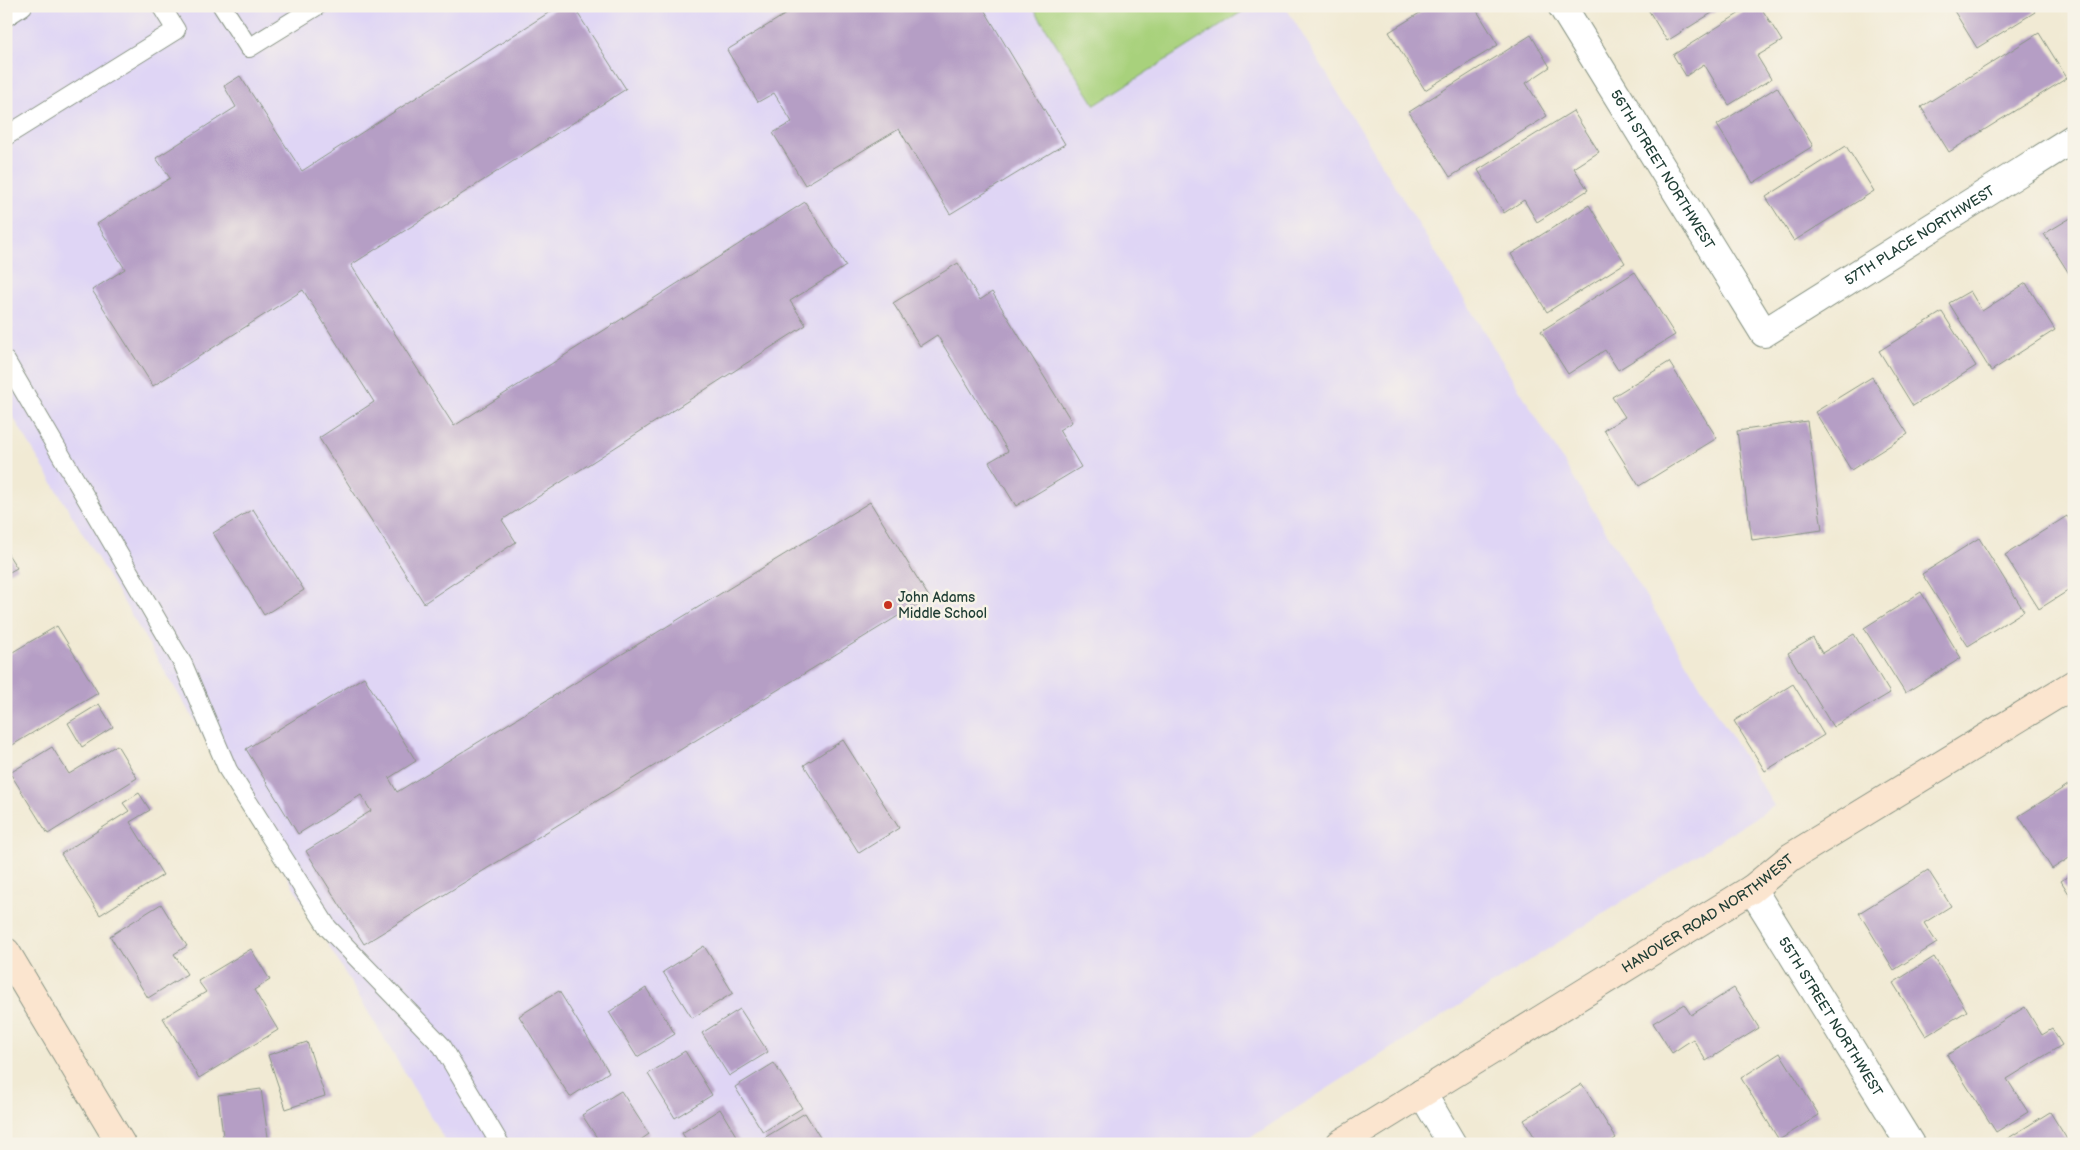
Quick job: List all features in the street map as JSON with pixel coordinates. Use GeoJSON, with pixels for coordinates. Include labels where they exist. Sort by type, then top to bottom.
{"type":"FeatureCollection","features":[{"type":"Feature","properties":{"kind":"street","name":"56TH STREET NORTHWEST"},"geometry":{"type":"LineString","coordinates":[[1562,6],[1764,332]]}},
{"type":"Feature","properties":{"kind":"street","name":"57TH PLACE NORTHWEST"},"geometry":{"type":"LineString","coordinates":[[1764,332],[2074,138]]}},
{"type":"Feature","properties":{"kind":"street","name":"HANOVER ROAD NORTHWEST"},"geometry":{"type":"LineString","coordinates":[[1340,1144],[1752,889],[1791,857],[2074,684]]}},
{"type":"Feature","properties":{"kind":"street","name":"55TH STREET NORTHWEST"},"geometry":{"type":"LineString","coordinates":[[1752,889],[1910,1144]]}},
{"type":"Feature","properties":{"kind":"street"},"geometry":{"type":"LineString","coordinates":[[6,952],[121,1144]]}},
{"type":"Feature","properties":{"kind":"street"},"geometry":{"type":"LineString","coordinates":[[1422,1093],[1452,1144]]}},
{"type":"Feature","properties":{"kind":"lane"},"geometry":{"type":"LineString","coordinates":[[6,17],[23,6]]}},
{"type":"Feature","properties":{"kind":"lane"},"geometry":{"type":"LineString","coordinates":[[6,136],[176,30],[161,6]]}},
{"type":"Feature","properties":{"kind":"lane"},"geometry":{"type":"LineString","coordinates":[[222,6],[248,48],[317,6]]}},
{"type":"Feature","properties":{"kind":"lane"},"geometry":{"type":"LineString","coordinates":[[6,361],[183,664],[228,770],[328,928],[442,1046],[500,1144]]}},
{"type":"Feature","properties":{"kind":"shaded area","name":"John Adams Middle School"},"geometry":{"type":"Polygon","coordinates":[[[6,6],[1285,6],[1774,806],[1240,1144],[447,1144],[6,405],[6,6]]]}},
{"type":"Feature","properties":{"kind":"green space"},"geometry":{"type":"Polygon","coordinates":[[[1032,6],[1251,6],[1095,105],[1032,6]]]}},
{"type":"Feature","properties":{"kind":"building"},"geometry":{"type":"Polygon","coordinates":[[[559,6],[573,6],[626,89],[351,265],[454,426],[805,202],[846,266],[790,301],[806,325],[502,520],[516,542],[424,603],[319,438],[374,402],[303,290],[153,386],[92,290],[125,269],[97,224],[170,178],[156,158],[236,107],[224,86],[240,76],[302,171],[559,6]]]}},
{"type":"Feature","properties":{"kind":"building"},"geometry":{"type":"Polygon","coordinates":[[[799,6],[982,6],[1065,144],[950,214],[899,129],[805,185],[773,133],[792,122],[774,93],[758,102],[727,50],[799,6]]]}},
{"type":"Feature","properties":{"kind":"building"},"geometry":{"type":"Polygon","coordinates":[[[1398,6],[1409,6],[1401,11],[1398,6]]]}},
{"type":"Feature","properties":{"kind":"building"},"geometry":{"type":"Polygon","coordinates":[[[1431,6],[1474,6],[1498,45],[1425,90],[1389,32],[1431,6]]]}},
{"type":"Feature","properties":{"kind":"building"},"geometry":{"type":"Polygon","coordinates":[[[1646,6],[1723,6],[1667,41],[1646,6]]]}},
{"type":"Feature","properties":{"kind":"building"},"geometry":{"type":"Polygon","coordinates":[[[1751,6],[1760,6],[1782,41],[1757,56],[1771,79],[1729,105],[1704,64],[1686,76],[1673,55],[1751,6]]]}},
{"type":"Feature","properties":{"kind":"building"},"geometry":{"type":"Polygon","coordinates":[[[1951,6],[2031,6],[2035,12],[1977,48],[1951,6]]]}},
{"type":"Feature","properties":{"kind":"building"},"geometry":{"type":"Polygon","coordinates":[[[2039,33],[2067,78],[1949,152],[1921,107],[2039,33]]]}},
{"type":"Feature","properties":{"kind":"building"},"geometry":{"type":"Polygon","coordinates":[[[1531,35],[1550,67],[1526,83],[1547,116],[1450,177],[1409,112],[1531,35]]]}},
{"type":"Feature","properties":{"kind":"building"},"geometry":{"type":"Polygon","coordinates":[[[1777,87],[1813,146],[1753,183],[1717,125],[1777,87]]]}},
{"type":"Feature","properties":{"kind":"building"},"geometry":{"type":"Polygon","coordinates":[[[1573,111],[1599,152],[1574,168],[1588,190],[1537,222],[1524,200],[1504,213],[1478,170],[1573,111]]]}},
{"type":"Feature","properties":{"kind":"building"},"geometry":{"type":"Polygon","coordinates":[[[1846,146],[1874,191],[1794,241],[1766,197],[1846,146]]]}},
{"type":"Feature","properties":{"kind":"building"},"geometry":{"type":"Polygon","coordinates":[[[1589,205],[1625,263],[1547,312],[1511,254],[1589,205]]]}},
{"type":"Feature","properties":{"kind":"building"},"geometry":{"type":"Polygon","coordinates":[[[2074,216],[2074,273],[2070,275],[2044,234],[2074,216]]]}},
{"type":"Feature","properties":{"kind":"building"},"geometry":{"type":"Polygon","coordinates":[[[958,263],[980,300],[992,292],[1072,422],[1059,430],[1081,467],[1016,506],[989,462],[1008,451],[937,335],[920,346],[893,303],[958,263]]]}},
{"type":"Feature","properties":{"kind":"building"},"geometry":{"type":"Polygon","coordinates":[[[1635,272],[1675,335],[1618,370],[1605,350],[1568,374],[1541,331],[1635,272]]]}},
{"type":"Feature","properties":{"kind":"building"},"geometry":{"type":"Polygon","coordinates":[[[2026,283],[2055,330],[1991,371],[1949,303],[1970,291],[1982,311],[2026,283]]]}},
{"type":"Feature","properties":{"kind":"building"},"geometry":{"type":"Polygon","coordinates":[[[1942,312],[1976,366],[1913,406],[1879,351],[1942,312]]]}},
{"type":"Feature","properties":{"kind":"building"},"geometry":{"type":"Polygon","coordinates":[[[1669,362],[1717,438],[1639,486],[1604,430],[1625,417],[1612,397],[1669,362]]]}},
{"type":"Feature","properties":{"kind":"building"},"geometry":{"type":"Polygon","coordinates":[[[1872,377],[1908,434],[1851,470],[1815,412],[1872,377]]]}},
{"type":"Feature","properties":{"kind":"building"},"geometry":{"type":"Polygon","coordinates":[[[1807,421],[1822,530],[1752,540],[1737,431],[1807,421]]]}},
{"type":"Feature","properties":{"kind":"building"},"geometry":{"type":"Polygon","coordinates":[[[870,502],[929,597],[364,944],[306,851],[371,811],[361,795],[298,834],[246,749],[364,677],[416,761],[389,778],[397,792],[870,502]]]}},
{"type":"Feature","properties":{"kind":"building"},"geometry":{"type":"Polygon","coordinates":[[[253,509],[304,590],[264,615],[213,533],[253,509]]]}},
{"type":"Feature","properties":{"kind":"building"},"geometry":{"type":"Polygon","coordinates":[[[2067,516],[2074,527],[2074,587],[2039,609],[2005,555],[2067,516]]]}},
{"type":"Feature","properties":{"kind":"building"},"geometry":{"type":"Polygon","coordinates":[[[1979,538],[2024,611],[1968,646],[1922,574],[1979,538]]]}},
{"type":"Feature","properties":{"kind":"building"},"geometry":{"type":"Polygon","coordinates":[[[6,551],[17,568],[6,574],[6,551]]]}},
{"type":"Feature","properties":{"kind":"building"},"geometry":{"type":"Polygon","coordinates":[[[1921,592],[1961,658],[1905,693],[1864,628],[1921,592]]]}},
{"type":"Feature","properties":{"kind":"building"},"geometry":{"type":"Polygon","coordinates":[[[57,626],[98,693],[6,749],[6,656],[57,626]]]}},
{"type":"Feature","properties":{"kind":"building"},"geometry":{"type":"Polygon","coordinates":[[[1854,634],[1890,693],[1833,727],[1788,653],[1813,638],[1822,653],[1854,634]]]}},
{"type":"Feature","properties":{"kind":"building"},"geometry":{"type":"Polygon","coordinates":[[[1793,684],[1824,735],[1765,771],[1734,721],[1793,684]]]}},
{"type":"Feature","properties":{"kind":"building"},"geometry":{"type":"Polygon","coordinates":[[[99,704],[113,727],[82,747],[68,723],[99,704]]]}},
{"type":"Feature","properties":{"kind":"building"},"geometry":{"type":"Polygon","coordinates":[[[843,740],[899,828],[859,853],[804,765],[843,740]]]}},
{"type":"Feature","properties":{"kind":"building"},"geometry":{"type":"Polygon","coordinates":[[[117,745],[137,778],[48,834],[10,773],[52,747],[69,774],[117,745]]]}},
{"type":"Feature","properties":{"kind":"building"},"geometry":{"type":"Polygon","coordinates":[[[2068,785],[2074,795],[2074,855],[2052,869],[2019,816],[2068,785]]]}},
{"type":"Feature","properties":{"kind":"building"},"geometry":{"type":"Polygon","coordinates":[[[139,793],[150,810],[130,822],[163,875],[100,915],[61,854],[129,811],[123,803],[139,793]]]}},
{"type":"Feature","properties":{"kind":"building"},"geometry":{"type":"Polygon","coordinates":[[[1928,870],[1951,906],[1924,923],[1937,943],[1894,970],[1859,913],[1928,870]]]}},
{"type":"Feature","properties":{"kind":"building"},"geometry":{"type":"Polygon","coordinates":[[[2074,872],[2074,902],[2061,881],[2074,872]]]}},
{"type":"Feature","properties":{"kind":"building"},"geometry":{"type":"Polygon","coordinates":[[[161,904],[187,946],[174,954],[187,974],[148,998],[110,936],[161,904]]]}},
{"type":"Feature","properties":{"kind":"building"},"geometry":{"type":"Polygon","coordinates":[[[704,946],[733,993],[692,1018],[663,972],[704,946]]]}},
{"type":"Feature","properties":{"kind":"building"},"geometry":{"type":"Polygon","coordinates":[[[251,949],[270,980],[254,990],[278,1030],[199,1078],[163,1018],[206,992],[198,981],[251,949]]]}},
{"type":"Feature","properties":{"kind":"building"},"geometry":{"type":"Polygon","coordinates":[[[1934,957],[1967,1011],[1926,1036],[1893,983],[1934,957]]]}},
{"type":"Feature","properties":{"kind":"building"},"geometry":{"type":"Polygon","coordinates":[[[646,988],[675,1034],[637,1057],[609,1012],[646,988]]]}},
{"type":"Feature","properties":{"kind":"building"},"geometry":{"type":"Polygon","coordinates":[[[1734,988],[1759,1028],[1706,1061],[1693,1039],[1672,1053],[1653,1023],[1684,1004],[1691,1015],[1734,988]]]}},
{"type":"Feature","properties":{"kind":"building"},"geometry":{"type":"Polygon","coordinates":[[[559,991],[609,1072],[570,1097],[519,1016],[559,991]]]}},
{"type":"Feature","properties":{"kind":"building"},"geometry":{"type":"Polygon","coordinates":[[[2025,1007],[2042,1035],[2052,1029],[2062,1045],[2007,1079],[2028,1112],[1996,1132],[1947,1055],[2025,1007]]]}},
{"type":"Feature","properties":{"kind":"building"},"geometry":{"type":"Polygon","coordinates":[[[740,1009],[768,1052],[729,1076],[702,1033],[740,1009]]]}},
{"type":"Feature","properties":{"kind":"building"},"geometry":{"type":"Polygon","coordinates":[[[307,1042],[325,1096],[286,1109],[268,1055],[307,1042]]]}},
{"type":"Feature","properties":{"kind":"building"},"geometry":{"type":"Polygon","coordinates":[[[685,1051],[712,1095],[675,1118],[648,1074],[685,1051]]]}},
{"type":"Feature","properties":{"kind":"building"},"geometry":{"type":"Polygon","coordinates":[[[1780,1053],[1819,1115],[1779,1140],[1741,1078],[1780,1053]]]}},
{"type":"Feature","properties":{"kind":"building"},"geometry":{"type":"Polygon","coordinates":[[[774,1063],[802,1108],[763,1132],[735,1087],[774,1063]]]}},
{"type":"Feature","properties":{"kind":"building"},"geometry":{"type":"Polygon","coordinates":[[[1582,1084],[1616,1138],[1607,1144],[1539,1144],[1524,1120],[1582,1084]]]}},
{"type":"Feature","properties":{"kind":"building"},"geometry":{"type":"Polygon","coordinates":[[[261,1089],[269,1144],[224,1144],[218,1095],[261,1089]]]}},
{"type":"Feature","properties":{"kind":"building"},"geometry":{"type":"Polygon","coordinates":[[[621,1091],[649,1134],[635,1144],[601,1144],[582,1115],[621,1091]]]}},
{"type":"Feature","properties":{"kind":"building"},"geometry":{"type":"Polygon","coordinates":[[[720,1109],[741,1144],[689,1144],[682,1133],[720,1109]]]}},
{"type":"Feature","properties":{"kind":"building"},"geometry":{"type":"Polygon","coordinates":[[[2050,1112],[2070,1144],[1999,1144],[2050,1112]]]}},
{"type":"Feature","properties":{"kind":"building"},"geometry":{"type":"Polygon","coordinates":[[[805,1113],[824,1144],[768,1144],[764,1138],[805,1113]]]}},
{"type":"Feature","properties":{"kind":"place","name":"John Adams Middle School"},"geometry":{"type":"Point","coordinates":[888,605]}}]}
